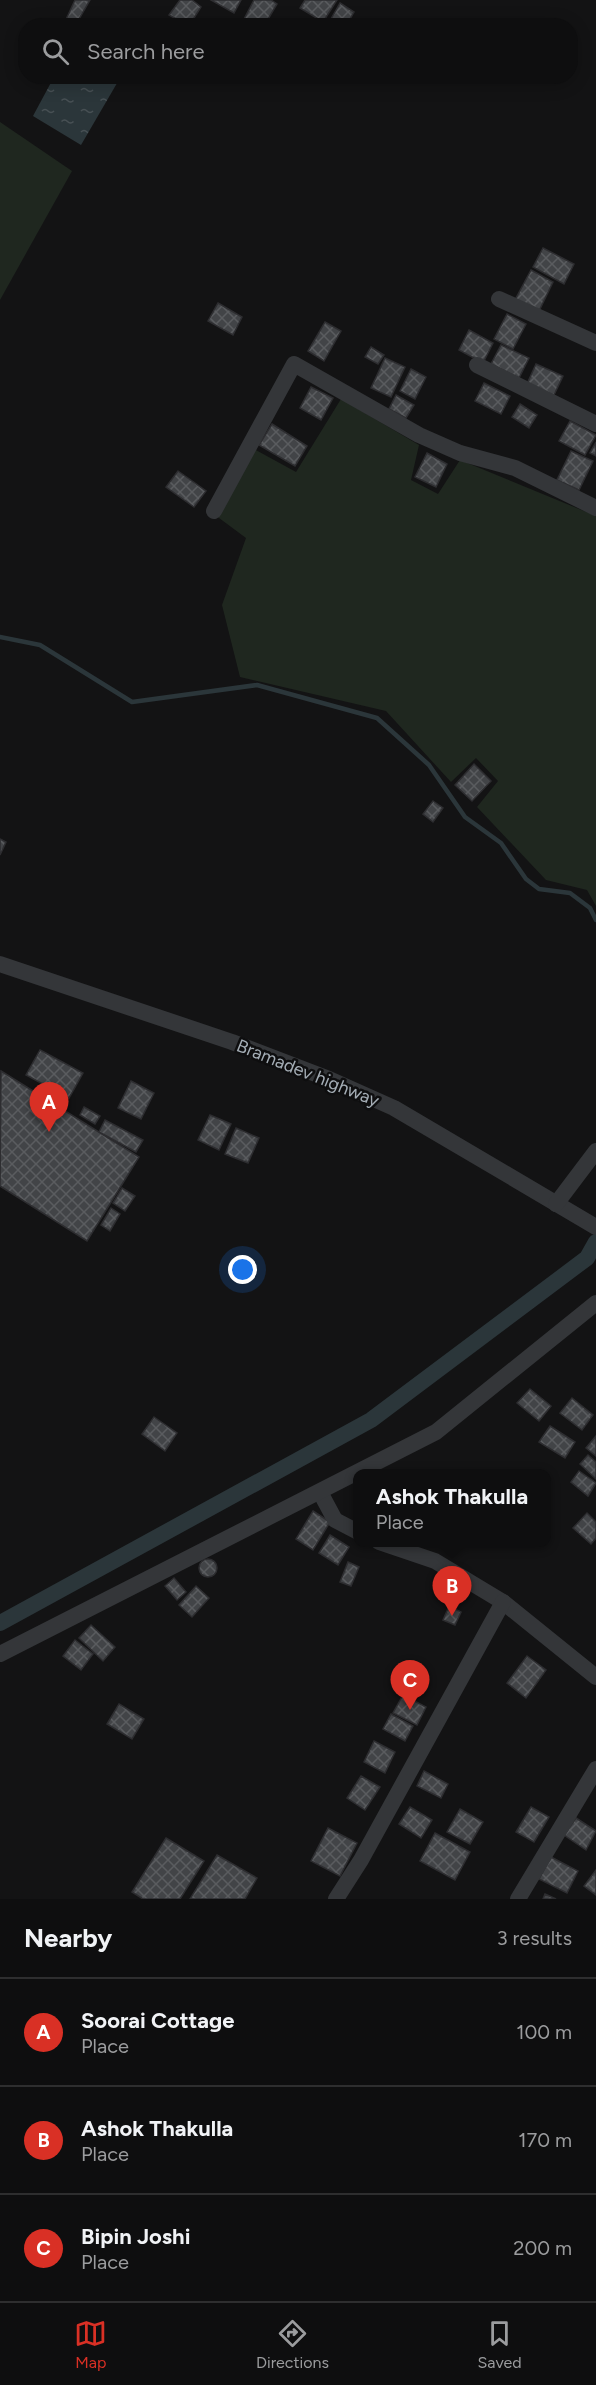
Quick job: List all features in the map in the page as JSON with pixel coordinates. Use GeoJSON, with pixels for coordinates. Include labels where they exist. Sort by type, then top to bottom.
{"type":"FeatureCollection","features":[{"type":"Feature","properties":{"kind":"street"},"geometry":{"type":"LineString","coordinates":[[499,298],[596,343]]}},
{"type":"Feature","properties":{"kind":"street"},"geometry":{"type":"LineString","coordinates":[[214,511],[294,364],[419,435],[460,453],[515,468],[596,508]]}},
{"type":"Feature","properties":{"kind":"street"},"geometry":{"type":"LineString","coordinates":[[477,365],[596,423]]}},
{"type":"Feature","properties":{"kind":"street","name":"Bramadev highway"},"geometry":{"type":"LineString","coordinates":[[0,964],[232,1042],[328,1079],[394,1108],[596,1227]]}},
{"type":"Feature","properties":{"kind":"street"},"geometry":{"type":"LineString","coordinates":[[560,1206],[596,1151]]}},
{"type":"Feature","properties":{"kind":"street"},"geometry":{"type":"LineString","coordinates":[[364,1469],[436,1432],[596,1303]]}},
{"type":"Feature","properties":{"kind":"street"},"geometry":{"type":"LineString","coordinates":[[0,1654],[228,1535],[353,1475]]}},
{"type":"Feature","properties":{"kind":"street"},"geometry":{"type":"LineString","coordinates":[[320,1492],[335,1520],[353,1530]]}},
{"type":"Feature","properties":{"kind":"street"},"geometry":{"type":"LineString","coordinates":[[394,1547],[435,1561],[503,1602],[596,1677]]}},
{"type":"Feature","properties":{"kind":"street"},"geometry":{"type":"LineString","coordinates":[[336,1899],[361,1860],[503,1602]]}},
{"type":"Feature","properties":{"kind":"street"},"geometry":{"type":"LineString","coordinates":[[518,1899],[596,1769]]}},
{"type":"Feature","properties":{"kind":"shaded area"},"geometry":{"type":"Polygon","coordinates":[[[0,122],[72,171],[0,300],[0,122]]]}},
{"type":"Feature","properties":{"kind":"shaded area"},"geometry":{"type":"Polygon","coordinates":[[[341,399],[419,445],[411,480],[438,494],[460,460],[596,516],[596,906],[587,890],[546,880],[477,807],[498,781],[476,758],[451,782],[386,711],[240,677],[222,605],[246,538],[215,515],[254,449],[296,472],[341,399]]]}},
{"type":"Feature","properties":{"kind":"water"},"geometry":{"type":"Polygon","coordinates":[[[50,84],[117,84],[81,145],[33,116],[50,84]]]}},
{"type":"Feature","properties":{"kind":"building"},"geometry":{"type":"Polygon","coordinates":[[[75,0],[90,0],[80,18],[67,18],[75,0]]]}},
{"type":"Feature","properties":{"kind":"building"},"geometry":{"type":"Polygon","coordinates":[[[180,0],[192,0],[201,7],[194,18],[174,18],[169,15],[180,0]]]}},
{"type":"Feature","properties":{"kind":"building"},"geometry":{"type":"Polygon","coordinates":[[[211,0],[241,0],[234,13],[211,0]]]}},
{"type":"Feature","properties":{"kind":"building"},"geometry":{"type":"Polygon","coordinates":[[[254,0],[271,0],[277,4],[269,18],[245,18],[254,0]]]}},
{"type":"Feature","properties":{"kind":"building"},"geometry":{"type":"Polygon","coordinates":[[[305,0],[337,0],[326,18],[316,18],[300,8],[305,0]]]}},
{"type":"Feature","properties":{"kind":"building"},"geometry":{"type":"Polygon","coordinates":[[[340,3],[354,12],[351,18],[332,18],[340,3]]]}},
{"type":"Feature","properties":{"kind":"building"},"geometry":{"type":"Polygon","coordinates":[[[543,248],[574,264],[564,284],[533,267],[543,248]]]}},
{"type":"Feature","properties":{"kind":"building"},"geometry":{"type":"Polygon","coordinates":[[[531,270],[553,282],[539,311],[515,300],[531,270]]]}},
{"type":"Feature","properties":{"kind":"building"},"geometry":{"type":"Polygon","coordinates":[[[218,303],[242,317],[233,335],[208,321],[218,303]]]}},
{"type":"Feature","properties":{"kind":"building"},"geometry":{"type":"Polygon","coordinates":[[[507,314],[526,324],[513,349],[494,339],[507,314]]]}},
{"type":"Feature","properties":{"kind":"building"},"geometry":{"type":"Polygon","coordinates":[[[325,322],[341,331],[324,361],[308,351],[325,322]]]}},
{"type":"Feature","properties":{"kind":"building"},"geometry":{"type":"Polygon","coordinates":[[[469,330],[493,343],[483,363],[459,350],[469,330]]]}},
{"type":"Feature","properties":{"kind":"building"},"geometry":{"type":"Polygon","coordinates":[[[501,345],[529,358],[519,378],[491,364],[501,345]]]}},
{"type":"Feature","properties":{"kind":"building"},"geometry":{"type":"Polygon","coordinates":[[[371,347],[384,355],[378,364],[365,357],[371,347]]]}},
{"type":"Feature","properties":{"kind":"building"},"geometry":{"type":"Polygon","coordinates":[[[385,358],[405,367],[391,397],[371,388],[385,358]]]}},
{"type":"Feature","properties":{"kind":"building"},"geometry":{"type":"Polygon","coordinates":[[[536,364],[563,376],[553,397],[527,384],[536,364]]]}},
{"type":"Feature","properties":{"kind":"building"},"geometry":{"type":"Polygon","coordinates":[[[411,369],[426,377],[415,399],[400,391],[411,369]]]}},
{"type":"Feature","properties":{"kind":"building"},"geometry":{"type":"Polygon","coordinates":[[[484,383],[510,396],[501,414],[475,401],[484,383]]]}},
{"type":"Feature","properties":{"kind":"building"},"geometry":{"type":"Polygon","coordinates":[[[311,387],[333,398],[321,420],[300,408],[311,387]]]}},
{"type":"Feature","properties":{"kind":"building"},"geometry":{"type":"Polygon","coordinates":[[[396,395],[414,405],[406,418],[389,409],[396,395]]]}},
{"type":"Feature","properties":{"kind":"building"},"geometry":{"type":"Polygon","coordinates":[[[520,404],[537,415],[529,428],[512,417],[520,404]]]}},
{"type":"Feature","properties":{"kind":"building"},"geometry":{"type":"Polygon","coordinates":[[[570,421],[596,435],[585,455],[559,441],[570,421]]]}},
{"type":"Feature","properties":{"kind":"building"},"geometry":{"type":"Polygon","coordinates":[[[272,424],[307,446],[295,466],[259,445],[272,424]]]}},
{"type":"Feature","properties":{"kind":"building"},"geometry":{"type":"Polygon","coordinates":[[[596,442],[596,456],[590,453],[596,442]]]}},
{"type":"Feature","properties":{"kind":"building"},"geometry":{"type":"Polygon","coordinates":[[[571,451],[593,461],[579,490],[557,480],[571,451]]]}},
{"type":"Feature","properties":{"kind":"building"},"geometry":{"type":"Polygon","coordinates":[[[427,453],[447,464],[436,487],[415,477],[427,453]]]}},
{"type":"Feature","properties":{"kind":"building"},"geometry":{"type":"Polygon","coordinates":[[[178,471],[206,491],[194,507],[166,487],[178,471]]]}},
{"type":"Feature","properties":{"kind":"building"},"geometry":{"type":"Polygon","coordinates":[[[474,764],[491,781],[472,801],[455,785],[474,764]]]}},
{"type":"Feature","properties":{"kind":"building"},"geometry":{"type":"Polygon","coordinates":[[[433,801],[443,808],[433,822],[423,814],[433,801]]]}},
{"type":"Feature","properties":{"kind":"building"},"geometry":{"type":"Polygon","coordinates":[[[0,839],[6,842],[0,855],[0,839]]]}},
{"type":"Feature","properties":{"kind":"building"},"geometry":{"type":"Polygon","coordinates":[[[40,1050],[83,1073],[69,1098],[26,1075],[40,1050]]]}},
{"type":"Feature","properties":{"kind":"building"},"geometry":{"type":"Polygon","coordinates":[[[1,1071],[139,1157],[87,1241],[0,1186],[1,1071]]]}},
{"type":"Feature","properties":{"kind":"building"},"geometry":{"type":"Polygon","coordinates":[[[131,1081],[154,1093],[141,1119],[118,1108],[131,1081]]]}},
{"type":"Feature","properties":{"kind":"building"},"geometry":{"type":"Polygon","coordinates":[[[84,1107],[100,1116],[95,1124],[80,1115],[84,1107]]]}},
{"type":"Feature","properties":{"kind":"building"},"geometry":{"type":"Polygon","coordinates":[[[210,1115],[231,1124],[219,1150],[198,1140],[210,1115]]]}},
{"type":"Feature","properties":{"kind":"building"},"geometry":{"type":"Polygon","coordinates":[[[105,1120],[143,1140],[136,1152],[99,1132],[105,1120]]]}},
{"type":"Feature","properties":{"kind":"building"},"geometry":{"type":"Polygon","coordinates":[[[236,1128],[259,1138],[248,1163],[225,1154],[236,1128]]]}},
{"type":"Feature","properties":{"kind":"building"},"geometry":{"type":"Polygon","coordinates":[[[122,1188],[135,1196],[125,1211],[113,1203],[122,1188]]]}},
{"type":"Feature","properties":{"kind":"building"},"geometry":{"type":"Polygon","coordinates":[[[111,1208],[120,1214],[110,1231],[101,1225],[111,1208]]]}},
{"type":"Feature","properties":{"kind":"building"},"geometry":{"type":"Polygon","coordinates":[[[530,1389],[551,1406],[539,1421],[517,1403],[530,1389]]]}},
{"type":"Feature","properties":{"kind":"building"},"geometry":{"type":"Polygon","coordinates":[[[572,1398],[593,1415],[582,1430],[560,1413],[572,1398]]]}},
{"type":"Feature","properties":{"kind":"building"},"geometry":{"type":"Polygon","coordinates":[[[154,1417],[177,1433],[165,1451],[142,1434],[154,1417]]]}},
{"type":"Feature","properties":{"kind":"building"},"geometry":{"type":"Polygon","coordinates":[[[550,1426],[575,1442],[565,1458],[539,1442],[550,1426]]]}},
{"type":"Feature","properties":{"kind":"building"},"geometry":{"type":"Polygon","coordinates":[[[596,1436],[596,1456],[586,1448],[596,1436]]]}},
{"type":"Feature","properties":{"kind":"building"},"geometry":{"type":"Polygon","coordinates":[[[588,1455],[596,1462],[596,1479],[580,1464],[588,1455]]]}},
{"type":"Feature","properties":{"kind":"building"},"geometry":{"type":"Polygon","coordinates":[[[579,1471],[596,1483],[588,1496],[571,1482],[579,1471]]]}},
{"type":"Feature","properties":{"kind":"building"},"geometry":{"type":"Polygon","coordinates":[[[313,1511],[330,1522],[313,1550],[296,1539],[313,1511]]]}},
{"type":"Feature","properties":{"kind":"building"},"geometry":{"type":"Polygon","coordinates":[[[587,1513],[596,1522],[596,1538],[591,1544],[573,1528],[587,1513]]]}},
{"type":"Feature","properties":{"kind":"building"},"geometry":{"type":"Polygon","coordinates":[[[330,1535],[349,1547],[338,1565],[319,1553],[330,1535]]]}},
{"type":"Feature","properties":{"kind":"building"},"geometry":{"type":"Polygon","coordinates":[[[208,1559],[214,1562],[217,1568],[214,1574],[208,1577],[202,1574],[199,1568],[202,1562],[208,1559]]]}},
{"type":"Feature","properties":{"kind":"building"},"geometry":{"type":"Polygon","coordinates":[[[348,1562],[359,1567],[351,1586],[340,1582],[348,1562]]]}},
{"type":"Feature","properties":{"kind":"building"},"geometry":{"type":"Polygon","coordinates":[[[174,1578],[186,1592],[177,1600],[165,1586],[174,1578]]]}},
{"type":"Feature","properties":{"kind":"building"},"geometry":{"type":"Polygon","coordinates":[[[196,1586],[209,1598],[192,1617],[179,1605],[196,1586]]]}},
{"type":"Feature","properties":{"kind":"building"},"geometry":{"type":"Polygon","coordinates":[[[449,1606],[461,1612],[455,1625],[443,1620],[449,1606]]]}},
{"type":"Feature","properties":{"kind":"building"},"geometry":{"type":"Polygon","coordinates":[[[91,1625],[115,1647],[103,1661],[79,1638],[91,1625]]]}},
{"type":"Feature","properties":{"kind":"building"},"geometry":{"type":"Polygon","coordinates":[[[75,1640],[93,1654],[81,1670],[63,1656],[75,1640]]]}},
{"type":"Feature","properties":{"kind":"building"},"geometry":{"type":"Polygon","coordinates":[[[527,1656],[546,1670],[526,1698],[507,1683],[527,1656]]]}},
{"type":"Feature","properties":{"kind":"building"},"geometry":{"type":"Polygon","coordinates":[[[403,1695],[426,1707],[417,1725],[393,1713],[403,1695]]]}},
{"type":"Feature","properties":{"kind":"building"},"geometry":{"type":"Polygon","coordinates":[[[119,1704],[144,1719],[132,1739],[107,1724],[119,1704]]]}},
{"type":"Feature","properties":{"kind":"building"},"geometry":{"type":"Polygon","coordinates":[[[391,1714],[413,1726],[405,1741],[383,1729],[391,1714]]]}},
{"type":"Feature","properties":{"kind":"building"},"geometry":{"type":"Polygon","coordinates":[[[374,1741],[395,1752],[385,1773],[364,1762],[374,1741]]]}},
{"type":"Feature","properties":{"kind":"building"},"geometry":{"type":"Polygon","coordinates":[[[424,1771],[448,1784],[441,1798],[417,1786],[424,1771]]]}},
{"type":"Feature","properties":{"kind":"building"},"geometry":{"type":"Polygon","coordinates":[[[361,1776],[380,1787],[365,1810],[347,1798],[361,1776]]]}},
{"type":"Feature","properties":{"kind":"building"},"geometry":{"type":"Polygon","coordinates":[[[410,1807],[432,1820],[421,1838],[399,1824],[410,1807]]]}},
{"type":"Feature","properties":{"kind":"building"},"geometry":{"type":"Polygon","coordinates":[[[531,1807],[549,1817],[534,1842],[516,1832],[531,1807]]]}},
{"type":"Feature","properties":{"kind":"building"},"geometry":{"type":"Polygon","coordinates":[[[460,1809],[483,1822],[470,1844],[447,1832],[460,1809]]]}},
{"type":"Feature","properties":{"kind":"building"},"geometry":{"type":"Polygon","coordinates":[[[576,1818],[596,1831],[586,1850],[564,1835],[576,1818]]]}},
{"type":"Feature","properties":{"kind":"building"},"geometry":{"type":"Polygon","coordinates":[[[328,1828],[357,1843],[340,1876],[311,1861],[328,1828]]]}},
{"type":"Feature","properties":{"kind":"building"},"geometry":{"type":"Polygon","coordinates":[[[435,1833],[470,1852],[455,1880],[420,1861],[435,1833]]]}},
{"type":"Feature","properties":{"kind":"building"},"geometry":{"type":"Polygon","coordinates":[[[166,1838],[204,1861],[180,1899],[143,1899],[132,1892],[166,1838]]]}},
{"type":"Feature","properties":{"kind":"building"},"geometry":{"type":"Polygon","coordinates":[[[217,1855],[257,1878],[245,1899],[190,1899],[217,1855]]]}},
{"type":"Feature","properties":{"kind":"building"},"geometry":{"type":"Polygon","coordinates":[[[551,1857],[578,1871],[567,1893],[539,1879],[551,1857]]]}},
{"type":"Feature","properties":{"kind":"building"},"geometry":{"type":"Polygon","coordinates":[[[596,1870],[596,1895],[584,1886],[596,1870]]]}},
{"type":"Feature","properties":{"kind":"building"},"geometry":{"type":"Polygon","coordinates":[[[545,1894],[556,1899],[543,1899],[545,1894]]]}},
{"type":"Feature","properties":{"kind":"waterway"},"geometry":{"type":"LineString","coordinates":[[0,637],[40,645],[132,702],[257,685],[377,718],[429,765],[465,817],[501,843],[526,879],[539,889],[570,893],[590,908],[596,920]]}},
{"type":"Feature","properties":{"kind":"waterway"},"geometry":{"type":"LineString","coordinates":[[0,1623],[371,1420],[587,1258],[596,1242]]}},
{"type":"Feature","properties":{"kind":"place","name":"Soorai Cottage"},"geometry":{"type":"Point","coordinates":[49,1132]}},
{"type":"Feature","properties":{"kind":"place","name":"Ashok Thakulla"},"geometry":{"type":"Point","coordinates":[452,1616]}},
{"type":"Feature","properties":{"kind":"place","name":"Bipin Joshi"},"geometry":{"type":"Point","coordinates":[410,1710]}}]}
